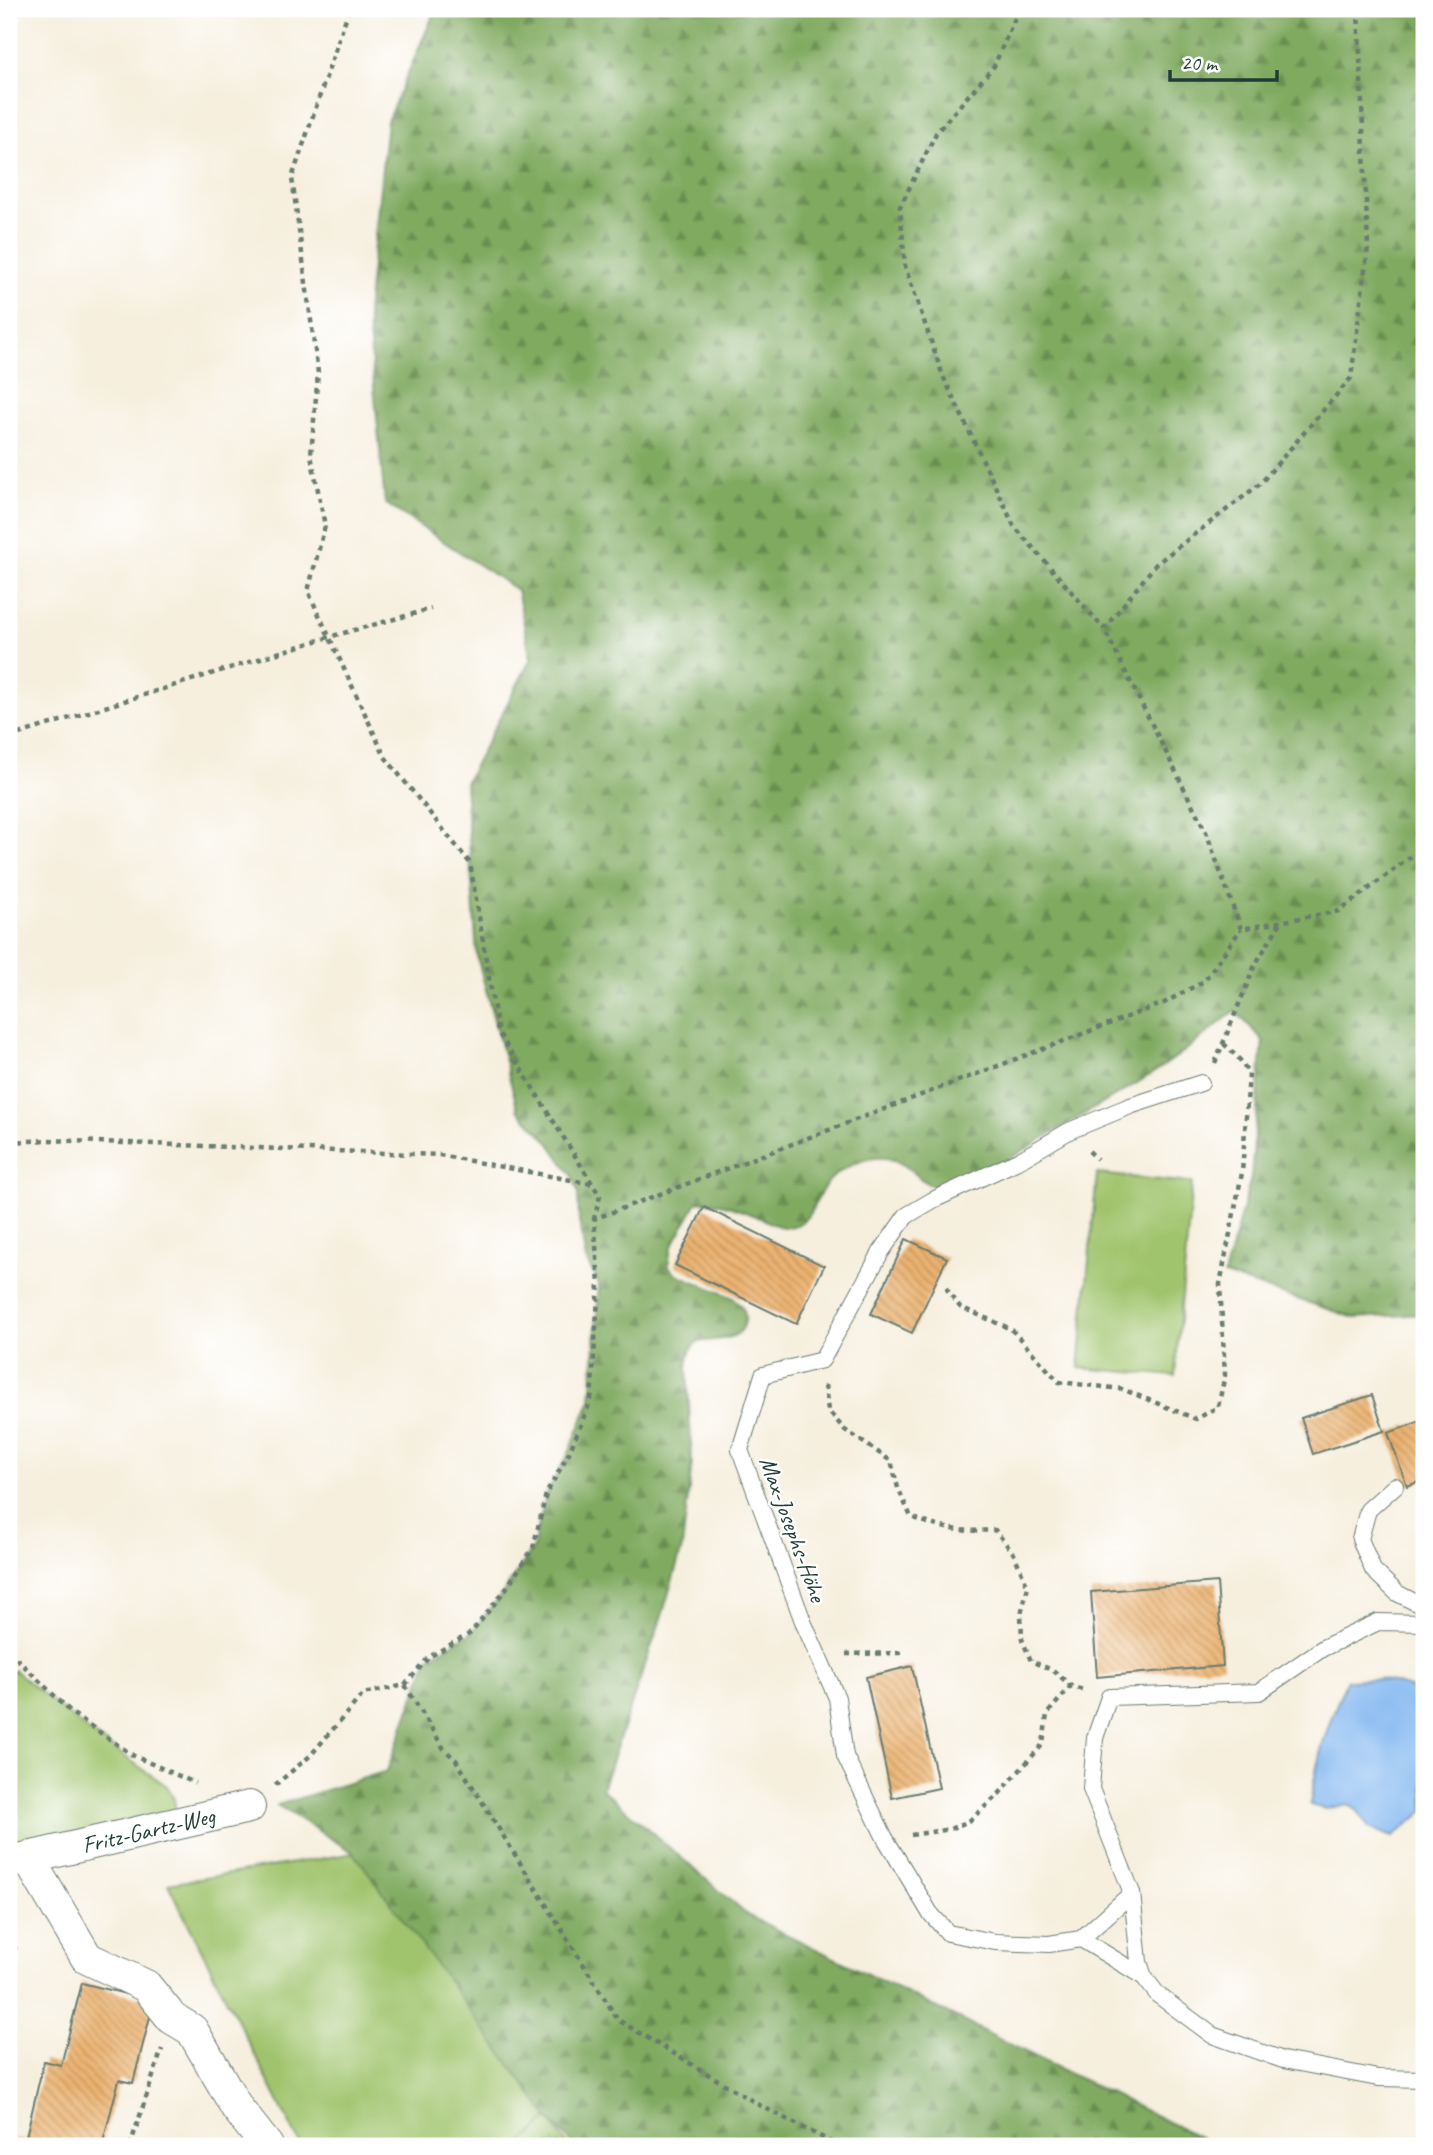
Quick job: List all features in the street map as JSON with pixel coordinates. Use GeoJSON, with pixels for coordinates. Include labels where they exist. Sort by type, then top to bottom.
{"type":"FeatureCollection","features":[{"type":"Feature","properties":{"kind":"street","name":"Fritz-Gartz-Weg"},"geometry":{"type":"LineString","coordinates":[[29,1858],[249,1807]]}},
{"type":"Feature","properties":{"kind":"street"},"geometry":{"type":"LineString","coordinates":[[29,1858],[88,1958],[146,1986],[172,2018],[192,2030],[237,2108],[267,2146]]}},
{"type":"Feature","properties":{"kind":"lane"},"geometry":{"type":"LineString","coordinates":[[822,1360],[881,1252],[906,1216],[933,1200],[1020,1160],[1069,1131],[1130,1106],[1201,1083]]}},
{"type":"Feature","properties":{"kind":"lane","name":"Max-Josephs-Höhe"},"geometry":{"type":"LineString","coordinates":[[822,1360],[763,1375],[740,1450],[764,1521],[837,1698],[845,1756],[885,1838],[930,1913],[948,1933],[995,1942],[1049,1944],[1081,1939]]}},
{"type":"Feature","properties":{"kind":"lane"},"geometry":{"type":"LineString","coordinates":[[1395,1486],[1368,1510],[1360,1539],[1373,1570],[1397,1593],[1424,1607]]}},
{"type":"Feature","properties":{"kind":"lane"},"geometry":{"type":"LineString","coordinates":[[1424,1623],[1378,1622],[1323,1648],[1259,1692],[1109,1697],[1094,1738],[1091,1789],[1132,1893],[1139,1962],[1144,1977],[1158,1995],[1212,2035],[1283,2060],[1378,2078],[1424,2079]]}},
{"type":"Feature","properties":{"kind":"lane"},"geometry":{"type":"LineString","coordinates":[[1132,1893],[1081,1939],[1144,1977]]}},
{"type":"Feature","properties":{"kind":"path"},"geometry":{"type":"LineString","coordinates":[[9,1651],[73,1714],[134,1756],[249,1807],[310,1756],[363,1694],[405,1685],[429,1657],[471,1633],[505,1590],[533,1548],[546,1494],[569,1453],[591,1399],[599,1283],[594,1219],[600,1196],[498,1032],[470,863],[385,757],[308,590],[325,526],[311,455],[318,373],[292,178],[348,9]]}},
{"type":"Feature","properties":{"kind":"path"},"geometry":{"type":"LineString","coordinates":[[1019,9],[994,66],[936,133],[900,207],[905,266],[943,376],[1014,526],[1104,629],[1206,832],[1241,929]]}},
{"type":"Feature","properties":{"kind":"path"},"geometry":{"type":"LineString","coordinates":[[1104,629],[1156,564],[1260,484],[1351,379],[1368,247],[1358,9]]}},
{"type":"Feature","properties":{"kind":"path"},"geometry":{"type":"LineString","coordinates":[[9,737],[330,637],[431,609]]}},
{"type":"Feature","properties":{"kind":"path"},"geometry":{"type":"LineString","coordinates":[[594,1219],[1164,1003],[1204,981],[1241,929],[1339,911],[1424,846]]}},
{"type":"Feature","properties":{"kind":"path"},"geometry":{"type":"LineString","coordinates":[[1201,1083],[1216,1061],[1255,965],[1282,922]]}},
{"type":"Feature","properties":{"kind":"path"},"geometry":{"type":"LineString","coordinates":[[946,1287],[960,1307],[1011,1329],[1059,1382],[1122,1389],[1196,1419],[1218,1407],[1225,1376],[1220,1284],[1242,1172],[1249,1074],[1240,1059],[1223,1043]]}},
{"type":"Feature","properties":{"kind":"path"},"geometry":{"type":"LineString","coordinates":[[9,1142],[48,1140],[439,1155],[592,1184]]}},
{"type":"Feature","properties":{"kind":"path"},"geometry":{"type":"LineString","coordinates":[[822,1360],[828,1411],[845,1430],[891,1461],[898,1488],[911,1517],[944,1529],[969,1532],[995,1530],[1014,1554],[1028,1587],[1021,1614],[1023,1639],[1031,1661],[1054,1671],[1070,1686],[1109,1697]]}},
{"type":"Feature","properties":{"kind":"path"},"geometry":{"type":"LineString","coordinates":[[818,1654],[902,1653]]}},
{"type":"Feature","properties":{"kind":"path"},"geometry":{"type":"LineString","coordinates":[[405,1685],[444,1749],[457,1759],[618,2020],[761,2106],[839,2146]]}},
{"type":"Feature","properties":{"kind":"path"},"geometry":{"type":"LineString","coordinates":[[885,1838],[950,1829],[969,1821],[999,1794],[1043,1744],[1047,1714],[1070,1686]]}},
{"type":"Feature","properties":{"kind":"path"},"geometry":{"type":"LineString","coordinates":[[9,1928],[16,1945],[9,1965]]}},
{"type":"Feature","properties":{"kind":"path"},"geometry":{"type":"LineString","coordinates":[[130,2146],[172,2018]]}},
{"type":"Feature","properties":{"kind":"green space"},"geometry":{"type":"Polygon","coordinates":[[[436,9],[1424,9],[1424,783],[1414,795],[1424,817],[1424,1314],[1355,1318],[1224,1275],[1251,1178],[1263,1040],[1235,1011],[1143,1079],[1013,1156],[970,1178],[939,1186],[932,1185],[900,1163],[889,1159],[875,1158],[859,1162],[831,1179],[808,1216],[796,1225],[788,1227],[775,1225],[722,1204],[697,1202],[671,1248],[668,1265],[674,1273],[732,1297],[744,1310],[745,1321],[738,1333],[696,1343],[690,1351],[687,1366],[692,1463],[682,1548],[662,1616],[602,1789],[747,1915],[1217,2146],[574,2146],[539,2107],[354,1853],[277,1805],[387,1771],[429,1657],[471,1633],[505,1590],[533,1548],[546,1494],[569,1453],[591,1399],[599,1284],[586,1260],[579,1221],[578,1192],[573,1177],[548,1141],[518,1110],[477,956],[465,783],[531,659],[517,590],[385,503],[367,312],[387,121],[436,9]]]}},
{"type":"Feature","properties":{"kind":"green space"},"geometry":{"type":"Polygon","coordinates":[[[1097,1174],[1192,1183],[1175,1376],[1079,1368],[1097,1174]]]}},
{"type":"Feature","properties":{"kind":"green space"},"geometry":{"type":"Polygon","coordinates":[[[14,1670],[88,1731],[167,1786],[174,1799],[177,1816],[9,1844],[9,1674],[14,1670]]]}},
{"type":"Feature","properties":{"kind":"green space"},"geometry":{"type":"Polygon","coordinates":[[[354,1853],[549,2118],[519,2146],[301,2146],[168,1884],[354,1853]]]}},
{"type":"Feature","properties":{"kind":"green space"},"geometry":{"type":"Polygon","coordinates":[[[549,2118],[568,2146],[519,2146],[549,2118]]]}},
{"type":"Feature","properties":{"kind":"water"},"geometry":{"type":"Polygon","coordinates":[[[1379,1679],[1424,1692],[1424,1811],[1393,1837],[1369,1828],[1358,1811],[1347,1804],[1326,1809],[1310,1805],[1324,1741],[1347,1680],[1379,1679]]]}},
{"type":"Feature","properties":{"kind":"building"},"geometry":{"type":"Polygon","coordinates":[[[704,1207],[824,1266],[796,1324],[675,1265],[704,1207]]]}},
{"type":"Feature","properties":{"kind":"building"},"geometry":{"type":"Polygon","coordinates":[[[906,1239],[947,1258],[912,1333],[871,1314],[906,1239]]]}},
{"type":"Feature","properties":{"kind":"building"},"geometry":{"type":"Polygon","coordinates":[[[1372,1395],[1384,1431],[1313,1454],[1301,1418],[1372,1395]]]}},
{"type":"Feature","properties":{"kind":"building"},"geometry":{"type":"Polygon","coordinates":[[[1424,1420],[1424,1480],[1407,1486],[1388,1433],[1424,1420]]]}},
{"type":"Feature","properties":{"kind":"building"},"geometry":{"type":"Polygon","coordinates":[[[1217,1582],[1223,1666],[1097,1677],[1091,1592],[1217,1582]]]}},
{"type":"Feature","properties":{"kind":"building"},"geometry":{"type":"Polygon","coordinates":[[[912,1666],[939,1788],[892,1798],[866,1677],[912,1666]]]}},
{"type":"Feature","properties":{"kind":"building"},"geometry":{"type":"Polygon","coordinates":[[[82,1983],[154,2001],[133,2083],[119,2080],[102,2146],[9,2146],[9,2138],[25,2141],[44,2061],[61,2065],[82,1983]]]}}]}
